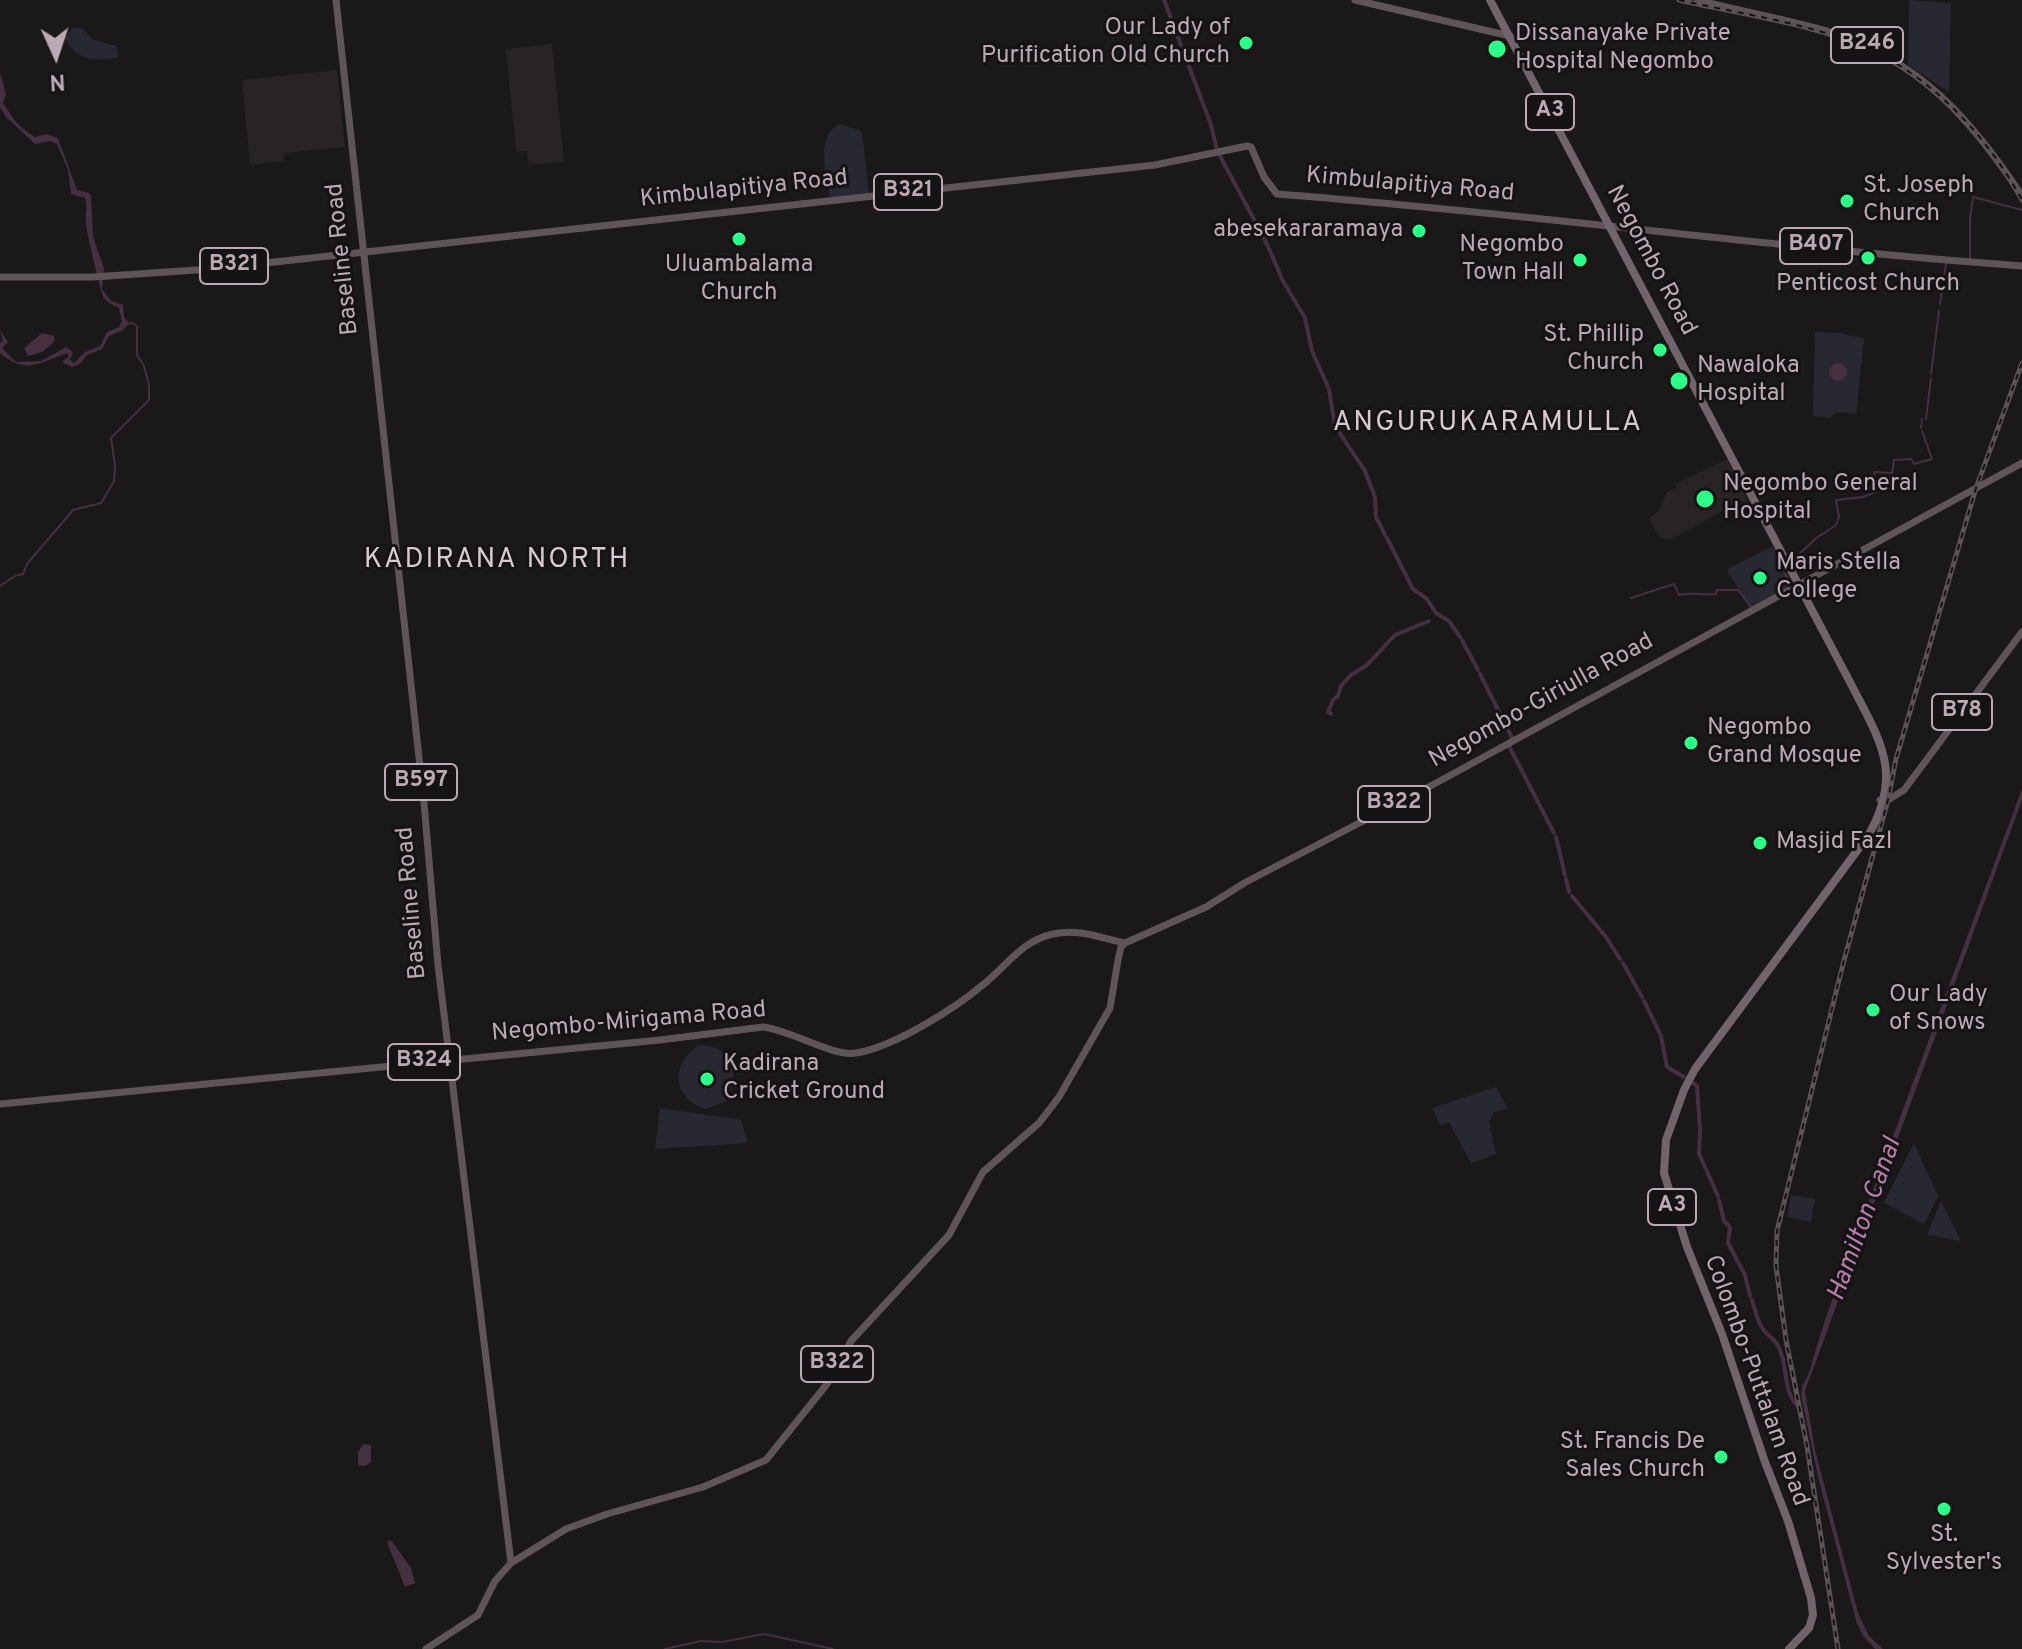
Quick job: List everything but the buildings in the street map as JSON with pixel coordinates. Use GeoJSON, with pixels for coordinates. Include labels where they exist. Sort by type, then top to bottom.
{"type":"FeatureCollection","features":[{"type":"Feature","properties":{"kind":"highway","name":"Negombo Road"},"geometry":{"type":"LineString","coordinates":[[1488,0],[1857,696],[1884,754],[1888,773],[1883,798]]}},
{"type":"Feature","properties":{"kind":"highway","name":"Colombo-Puttalam Road"},"geometry":{"type":"LineString","coordinates":[[1787,1649],[1809,1628],[1813,1615],[1811,1598],[1794,1538],[1765,1462],[1737,1374],[1687,1247],[1665,1177],[1664,1152],[1680,1100],[1695,1069],[1856,856],[1875,824],[1883,798]]}},
{"type":"Feature","properties":{"kind":"main road","name":"Baseline Road"},"geometry":{"type":"LineString","coordinates":[[336,0],[438,965],[511,1563]]}},
{"type":"Feature","properties":{"kind":"main road"},"geometry":{"type":"LineString","coordinates":[[1355,0],[1508,36]]}},
{"type":"Feature","properties":{"kind":"main road","name":"B246"},"geometry":{"type":"LineString","coordinates":[[1698,0],[1828,31],[1868,46],[1911,70],[1969,123],[2022,196]]}},
{"type":"Feature","properties":{"kind":"main road","name":"Kimbulapitiya Road"},"geometry":{"type":"LineString","coordinates":[[0,277],[93,277],[211,269],[1155,165],[1244,146],[1251,147],[1264,177],[1277,194],[1608,225]]}},
{"type":"Feature","properties":{"kind":"main road","name":"B407"},"geometry":{"type":"LineString","coordinates":[[1608,225],[1943,261],[2022,266]]}},
{"type":"Feature","properties":{"kind":"main road","name":"Negombo-Giriulla Road"},"geometry":{"type":"LineString","coordinates":[[1125,943],[1206,907],[1246,882],[1438,782],[2022,463]]}},
{"type":"Feature","properties":{"kind":"main road","name":"B78"},"geometry":{"type":"LineString","coordinates":[[1883,798],[1902,792],[2022,632]]}},
{"type":"Feature","properties":{"kind":"main road","name":"Negombo-Mirigama Road"},"geometry":{"type":"LineString","coordinates":[[0,1104],[763,1027],[780,1029],[845,1053],[860,1053],[905,1036],[925,1024],[971,994],[1018,950],[1040,938],[1055,933],[1077,932],[1125,943]]}},
{"type":"Feature","properties":{"kind":"main road","name":"B322"},"geometry":{"type":"LineString","coordinates":[[426,1649],[478,1615],[495,1581],[511,1563],[572,1527],[693,1490],[766,1460],[827,1384],[851,1341],[949,1235],[983,1172],[1039,1123],[1059,1097],[1110,1008],[1121,947],[1125,943]]}},
{"type":"Feature","properties":{"kind":"shaded area"},"geometry":{"type":"Polygon","coordinates":[[[1909,0],[1951,3],[1949,92],[1908,65],[1909,0]]]}},
{"type":"Feature","properties":{"kind":"shaded area"},"geometry":{"type":"Polygon","coordinates":[[[73,28],[81,28],[94,40],[117,46],[118,57],[101,60],[80,55],[64,37],[73,28]]]}},
{"type":"Feature","properties":{"kind":"shaded area"},"geometry":{"type":"Polygon","coordinates":[[[552,44],[564,162],[529,165],[527,151],[516,151],[506,49],[552,44]]]}},
{"type":"Feature","properties":{"kind":"shaded area"},"geometry":{"type":"Polygon","coordinates":[[[337,70],[345,147],[284,153],[285,161],[250,165],[242,80],[337,70]]]}},
{"type":"Feature","properties":{"kind":"shaded area"},"geometry":{"type":"Polygon","coordinates":[[[840,124],[862,131],[869,194],[830,198],[825,146],[832,129],[840,124]]]}},
{"type":"Feature","properties":{"kind":"shaded area"},"geometry":{"type":"Polygon","coordinates":[[[1815,332],[1840,333],[1864,339],[1856,414],[1836,412],[1829,418],[1813,416],[1815,332]]]}},
{"type":"Feature","properties":{"kind":"shaded area","name":"Negombo General Hospital"},"geometry":{"type":"Polygon","coordinates":[[[1727,459],[1753,510],[1748,513],[1741,501],[1680,535],[1667,540],[1659,537],[1649,519],[1659,510],[1667,492],[1676,487],[1675,484],[1727,459]]]}},
{"type":"Feature","properties":{"kind":"shaded area","name":"Maris Stella College"},"geometry":{"type":"Polygon","coordinates":[[[1773,546],[1794,587],[1751,610],[1727,571],[1773,546]]]}},
{"type":"Feature","properties":{"kind":"shaded area","name":"Kadirana Cricket Ground"},"geometry":{"type":"Polygon","coordinates":[[[699,1045],[711,1046],[727,1055],[733,1070],[727,1101],[705,1109],[686,1097],[678,1080],[683,1061],[699,1045]]]}},
{"type":"Feature","properties":{"kind":"shaded area"},"geometry":{"type":"Polygon","coordinates":[[[1496,1087],[1508,1109],[1494,1112],[1489,1122],[1496,1154],[1471,1163],[1449,1122],[1441,1126],[1432,1108],[1496,1087]]]}},
{"type":"Feature","properties":{"kind":"shaded area"},"geometry":{"type":"Polygon","coordinates":[[[660,1108],[741,1120],[748,1143],[655,1149],[660,1108]]]}},
{"type":"Feature","properties":{"kind":"shaded area"},"geometry":{"type":"Polygon","coordinates":[[[1914,1143],[1938,1196],[1924,1224],[1884,1203],[1914,1143]]]}},
{"type":"Feature","properties":{"kind":"shaded area"},"geometry":{"type":"Polygon","coordinates":[[[1791,1195],[1815,1199],[1811,1222],[1787,1217],[1791,1195]]]}},
{"type":"Feature","properties":{"kind":"shaded area"},"geometry":{"type":"Polygon","coordinates":[[[1941,1201],[1961,1241],[1927,1235],[1941,1201]]]}},
{"type":"Feature","properties":{"kind":"water"},"geometry":{"type":"Polygon","coordinates":[[[0,73],[6,94],[3,103],[13,118],[35,137],[46,134],[58,138],[77,190],[91,196],[93,237],[104,268],[102,289],[111,301],[123,305],[124,317],[129,323],[123,330],[109,336],[102,349],[87,355],[80,364],[72,367],[62,362],[69,356],[67,353],[40,363],[25,365],[17,364],[0,353],[0,343],[3,341],[0,330],[8,342],[2,348],[16,362],[41,361],[66,347],[73,352],[70,360],[74,363],[85,352],[100,346],[107,332],[119,327],[122,321],[119,308],[102,294],[87,228],[85,198],[71,194],[68,170],[57,144],[50,141],[35,144],[6,117],[0,107],[0,73]]]}},
{"type":"Feature","properties":{"kind":"water"},"geometry":{"type":"Polygon","coordinates":[[[42,333],[54,336],[54,342],[42,352],[28,356],[24,348],[42,333]]]}},
{"type":"Feature","properties":{"kind":"water"},"geometry":{"type":"Polygon","coordinates":[[[1838,363],[1847,372],[1838,381],[1829,372],[1838,363]]]}},
{"type":"Feature","properties":{"kind":"water","name":"Hamilton Canal"},"geometry":{"type":"Polygon","coordinates":[[[2022,789],[2022,800],[1805,1391],[1815,1450],[1858,1613],[1869,1636],[1883,1649],[1875,1649],[1857,1624],[1818,1477],[1801,1395],[1802,1386],[2022,789]]]}},
{"type":"Feature","properties":{"kind":"water"},"geometry":{"type":"Polygon","coordinates":[[[363,1444],[371,1445],[371,1462],[365,1466],[358,1465],[358,1452],[363,1444]]]}},
{"type":"Feature","properties":{"kind":"water"},"geometry":{"type":"Polygon","coordinates":[[[391,1540],[411,1568],[415,1583],[405,1587],[387,1542],[391,1540]]]}},
{"type":"Feature","properties":{"kind":"waterway"},"geometry":{"type":"LineString","coordinates":[[1164,0],[1211,125],[1217,150]]}},
{"type":"Feature","properties":{"kind":"waterway"},"geometry":{"type":"LineString","coordinates":[[1219,154],[1305,318],[1312,351],[1329,389],[1335,426],[1365,471],[1375,497],[1376,517],[1385,535]]}},
{"type":"Feature","properties":{"kind":"waterway"},"geometry":{"type":"LineString","coordinates":[[1970,259],[1973,197],[2022,210]]}},
{"type":"Feature","properties":{"kind":"waterway"},"geometry":{"type":"LineString","coordinates":[[1940,304],[1946,264]]}},
{"type":"Feature","properties":{"kind":"waterway"},"geometry":{"type":"LineString","coordinates":[[1931,374],[1939,311]]}},
{"type":"Feature","properties":{"kind":"waterway"},"geometry":{"type":"LineString","coordinates":[[0,586],[23,574],[27,564],[73,510],[101,503],[114,481],[111,438],[149,400],[144,366],[137,355],[137,326],[125,324]]}},
{"type":"Feature","properties":{"kind":"waterway"},"geometry":{"type":"LineString","coordinates":[[1926,419],[1931,378]]}},
{"type":"Feature","properties":{"kind":"waterway"},"geometry":{"type":"LineString","coordinates":[[1921,428],[1922,419]]}},
{"type":"Feature","properties":{"kind":"waterway"},"geometry":{"type":"LineString","coordinates":[[1790,563],[1815,539],[1836,525],[1839,517],[1836,500],[1876,492],[1874,472],[1892,473],[1894,460],[1911,459],[1914,464],[1932,459],[1922,431]]}},
{"type":"Feature","properties":{"kind":"waterway"},"geometry":{"type":"LineString","coordinates":[[1387,538],[1413,589],[1427,599],[1436,613],[1449,621],[1460,637]]}},
{"type":"Feature","properties":{"kind":"waterway"},"geometry":{"type":"LineString","coordinates":[[1782,567],[1791,585]]}},
{"type":"Feature","properties":{"kind":"waterway"},"geometry":{"type":"LineString","coordinates":[[1631,598],[1674,584],[1679,595],[1738,590],[1751,607]]}},
{"type":"Feature","properties":{"kind":"waterway"},"geometry":{"type":"LineString","coordinates":[[1331,714],[1328,712],[1333,700],[1351,675],[1367,665],[1395,635],[1429,621]]}},
{"type":"Feature","properties":{"kind":"waterway"},"geometry":{"type":"LineString","coordinates":[[1462,640],[1478,670]]}},
{"type":"Feature","properties":{"kind":"waterway"},"geometry":{"type":"LineString","coordinates":[[1480,674],[1512,738]]}},
{"type":"Feature","properties":{"kind":"waterway"},"geometry":{"type":"LineString","coordinates":[[1510,743],[1554,833]]}},
{"type":"Feature","properties":{"kind":"waterway"},"geometry":{"type":"LineString","coordinates":[[1556,837],[1565,875]]}},
{"type":"Feature","properties":{"kind":"waterway"},"geometry":{"type":"LineString","coordinates":[[1566,879],[1569,892]]}},
{"type":"Feature","properties":{"kind":"waterway"},"geometry":{"type":"LineString","coordinates":[[1572,896],[1620,959]]}},
{"type":"Feature","properties":{"kind":"waterway"},"geometry":{"type":"LineString","coordinates":[[1623,963],[1642,997]]}},
{"type":"Feature","properties":{"kind":"waterway"},"geometry":{"type":"LineString","coordinates":[[1644,1001],[1661,1036],[1667,1067],[1684,1077]]}},
{"type":"Feature","properties":{"kind":"waterway"},"geometry":{"type":"LineString","coordinates":[[1691,1081],[1697,1086],[1699,1154],[1718,1196]]}},
{"type":"Feature","properties":{"kind":"waterway"},"geometry":{"type":"LineString","coordinates":[[1719,1200],[1724,1221],[1730,1227],[1728,1243],[1745,1275],[1750,1296]]}},
{"type":"Feature","properties":{"kind":"waterway"},"geometry":{"type":"LineString","coordinates":[[1752,1300],[1761,1326],[1779,1348],[1788,1388],[1798,1407]]}},
{"type":"Feature","properties":{"kind":"waterway"},"geometry":{"type":"LineString","coordinates":[[665,1649],[701,1641],[722,1642],[764,1634],[833,1649]]}},
{"type":"Feature","properties":{"kind":"railway"},"geometry":{"type":"LineString","coordinates":[[1679,0],[1828,34],[1873,51],[1896,64],[1918,78],[1959,114],[1994,155],[2022,200]]}},
{"type":"Feature","properties":{"kind":"railway"},"geometry":{"type":"LineString","coordinates":[[1838,1649],[1807,1446],[1786,1340],[1776,1266],[1777,1231],[1896,759],[1976,488],[2022,363]]}},
{"type":"Feature","properties":{"kind":"place","name":"Our Lady of Purification Old Church"},"geometry":{"type":"Point","coordinates":[1246,43]}},
{"type":"Feature","properties":{"kind":"place","name":"Dissanayake Private Hospital Negombo"},"geometry":{"type":"Point","coordinates":[1497,49]}},
{"type":"Feature","properties":{"kind":"place","name":"St. Joseph Church"},"geometry":{"type":"Point","coordinates":[1847,201]}},
{"type":"Feature","properties":{"kind":"place","name":"abesekararamaya"},"geometry":{"type":"Point","coordinates":[1419,231]}},
{"type":"Feature","properties":{"kind":"place","name":"Uluambalama Church"},"geometry":{"type":"Point","coordinates":[739,239]}},
{"type":"Feature","properties":{"kind":"place","name":"Penticost Church"},"geometry":{"type":"Point","coordinates":[1868,258]}},
{"type":"Feature","properties":{"kind":"place","name":"Negombo Town Hall"},"geometry":{"type":"Point","coordinates":[1580,260]}},
{"type":"Feature","properties":{"kind":"place","name":"St. Phillip Church"},"geometry":{"type":"Point","coordinates":[1660,350]}},
{"type":"Feature","properties":{"kind":"place","name":"Nawaloka Hospital"},"geometry":{"type":"Point","coordinates":[1679,381]}},
{"type":"Feature","properties":{"kind":"place","name":"Negombo General Hospital"},"geometry":{"type":"Point","coordinates":[1705,499]}},
{"type":"Feature","properties":{"kind":"place","name":"Maris Stella College"},"geometry":{"type":"Point","coordinates":[1760,578]}},
{"type":"Feature","properties":{"kind":"place","name":"Negombo Grand Mosque"},"geometry":{"type":"Point","coordinates":[1691,743]}},
{"type":"Feature","properties":{"kind":"place","name":"Masjid Fazl"},"geometry":{"type":"Point","coordinates":[1760,843]}},
{"type":"Feature","properties":{"kind":"place","name":"Our Lady of Snows"},"geometry":{"type":"Point","coordinates":[1873,1010]}},
{"type":"Feature","properties":{"kind":"place","name":"Kadirana Cricket Ground"},"geometry":{"type":"Point","coordinates":[707,1079]}},
{"type":"Feature","properties":{"kind":"place","name":"St. Francis De Sales Church"},"geometry":{"type":"Point","coordinates":[1721,1457]}},
{"type":"Feature","properties":{"kind":"place","name":"St. Sylvester's"},"geometry":{"type":"Point","coordinates":[1944,1509]}},
{"type":"Feature","properties":{"kind":"district","name":"ANGURUKARAMULLA"},"geometry":{"type":"Point","coordinates":[1488,424]}},
{"type":"Feature","properties":{"kind":"district","name":"KADIRANA NORTH"},"geometry":{"type":"Point","coordinates":[497,561]}}]}
